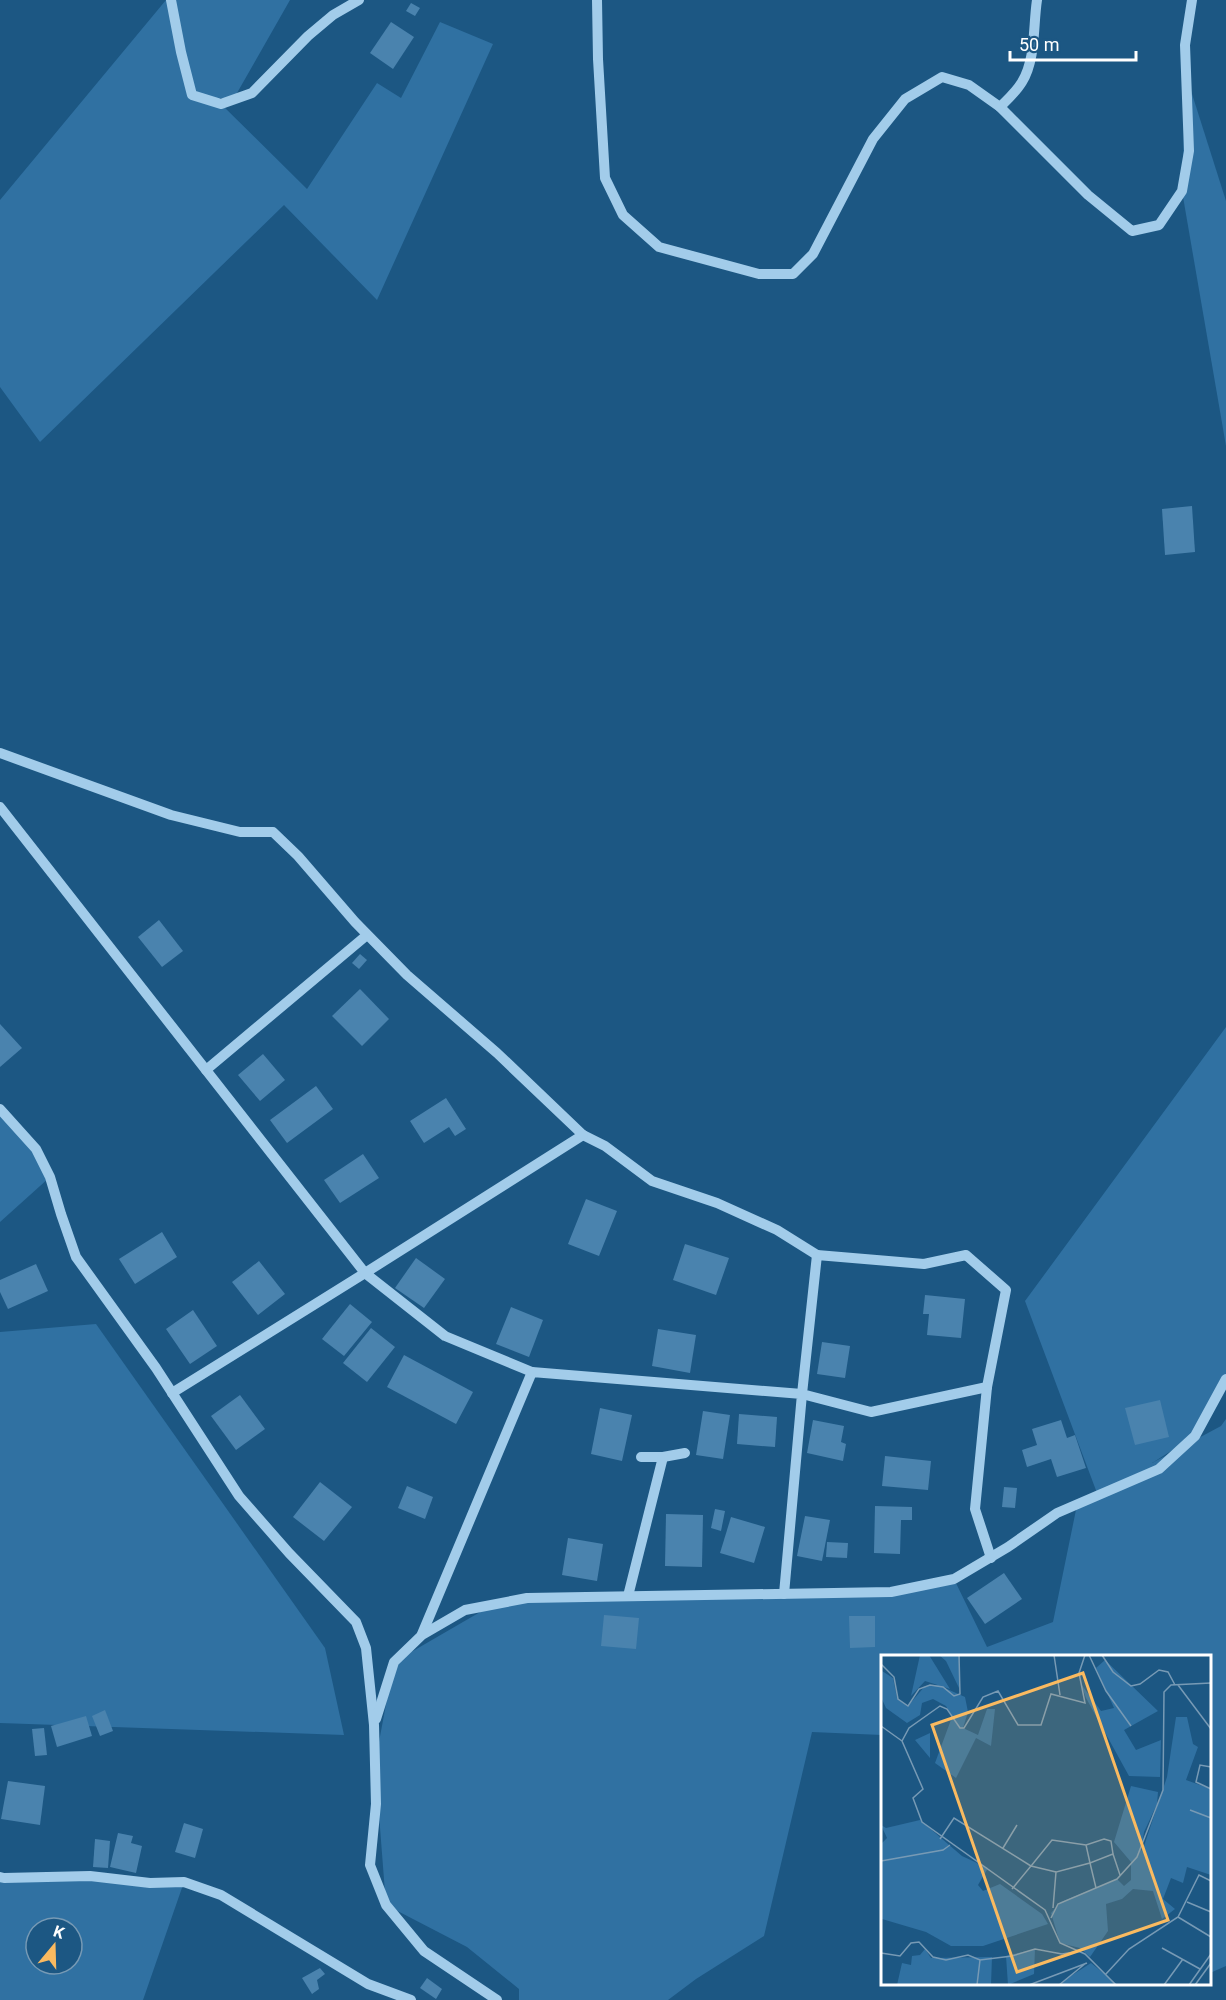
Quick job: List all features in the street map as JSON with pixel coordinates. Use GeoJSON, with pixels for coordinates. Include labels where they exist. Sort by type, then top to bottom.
{"type":"FeatureCollection","features":[{"type":"Feature","properties":{"kind":"street"},"geometry":{"type":"LineString","coordinates":[[171,0],[192,94],[221,104],[252,93],[308,36],[333,15],[359,0]]}},
{"type":"Feature","properties":{"kind":"street"},"geometry":{"type":"LineString","coordinates":[[597,0],[605,178],[623,215],[659,247],[759,274],[794,274],[813,254],[873,139],[905,99],[942,77],[969,85],[1000,107],[1088,195],[1132,231],[1159,225],[1182,191],[1189,151],[1185,45],[1192,0]]}},
{"type":"Feature","properties":{"kind":"street"},"geometry":{"type":"LineString","coordinates":[[1000,107],[1024,80],[1031,57],[1037,0]]}},
{"type":"Feature","properties":{"kind":"street"},"geometry":{"type":"LineString","coordinates":[[0,753],[171,815],[240,832],[273,832],[298,856],[367,935],[407,975],[496,1053],[583,1135],[604,1146],[652,1181],[717,1203],[777,1230],[817,1255],[924,1264],[966,1255],[1006,1290],[987,1387],[975,1509],[991,1558]]}},
{"type":"Feature","properties":{"kind":"street"},"geometry":{"type":"LineString","coordinates":[[0,807],[365,1273],[445,1336],[532,1372],[802,1394],[871,1412],[987,1387]]}},
{"type":"Feature","properties":{"kind":"street"},"geometry":{"type":"LineString","coordinates":[[206,1070],[367,935]]}},
{"type":"Feature","properties":{"kind":"street"},"geometry":{"type":"LineString","coordinates":[[0,1110],[36,1149],[50,1177],[76,1257],[172,1393],[238,1496],[356,1622],[366,1648],[374,1725],[376,1804],[370,1865],[386,1905],[424,1951],[497,2000]]}},
{"type":"Feature","properties":{"kind":"street"},"geometry":{"type":"LineString","coordinates":[[172,1393],[583,1135]]}},
{"type":"Feature","properties":{"kind":"street"},"geometry":{"type":"LineString","coordinates":[[784,1594],[817,1255]]}},
{"type":"Feature","properties":{"kind":"street"},"geometry":{"type":"LineString","coordinates":[[422,1635],[532,1372]]}},
{"type":"Feature","properties":{"kind":"street"},"geometry":{"type":"LineString","coordinates":[[374,1725],[394,1662],[422,1635],[465,1610],[527,1598],[891,1592],[954,1580],[1058,1513],[1158,1469],[1195,1436],[1226,1379]]}},
{"type":"Feature","properties":{"kind":"street"},"geometry":{"type":"LineString","coordinates":[[640,1457],[663,1457],[685,1453]]}},
{"type":"Feature","properties":{"kind":"street"},"geometry":{"type":"LineString","coordinates":[[628,1596],[663,1457]]}},
{"type":"Feature","properties":{"kind":"street"},"geometry":{"type":"LineString","coordinates":[[0,1877],[90,1876],[150,1883],[184,1882],[221,1895],[368,1984],[411,2000]]}},
{"type":"Feature","properties":{"kind":"shaded area"},"geometry":{"type":"Polygon","coordinates":[[[166,0],[290,0],[233,100],[219,98],[221,104],[307,189],[377,83],[401,98],[440,22],[493,44],[377,300],[284,205],[40,442],[0,387],[0,200],[166,0]]]}},
{"type":"Feature","properties":{"kind":"shaded area"},"geometry":{"type":"Polygon","coordinates":[[[1186,75],[1226,201],[1226,446],[1182,191],[1186,75]]]}},
{"type":"Feature","properties":{"kind":"shaded area"},"geometry":{"type":"Polygon","coordinates":[[[1226,1027],[1226,1383],[1195,1436],[1152,1463],[1221,1426],[1226,1419],[1226,1966],[1211,1973],[1211,1655],[881,1655],[881,1735],[812,1732],[764,1936],[696,1979],[668,2000],[519,2000],[519,1989],[467,1947],[386,1905],[375,1763],[394,1662],[494,1604],[644,1596],[891,1592],[954,1579],[987,1647],[1053,1622],[1077,1505],[1097,1493],[1025,1301],[1226,1027]]]}},
{"type":"Feature","properties":{"kind":"shaded area"},"geometry":{"type":"Polygon","coordinates":[[[0,1112],[16,1126],[50,1177],[0,1222],[0,1112]]]}},
{"type":"Feature","properties":{"kind":"shaded area"},"geometry":{"type":"Polygon","coordinates":[[[96,1324],[325,1648],[344,1735],[0,1723],[0,1332],[96,1324]]]}},
{"type":"Feature","properties":{"kind":"shaded area"},"geometry":{"type":"Polygon","coordinates":[[[0,1877],[184,1882],[143,2000],[0,2000],[0,1877]]]}},
{"type":"Feature","properties":{"kind":"building"},"geometry":{"type":"Polygon","coordinates":[[[411,3],[420,8],[415,16],[406,11],[411,3]]]}},
{"type":"Feature","properties":{"kind":"building"},"geometry":{"type":"Polygon","coordinates":[[[391,22],[414,37],[393,69],[370,53],[391,22]]]}},
{"type":"Feature","properties":{"kind":"building"},"geometry":{"type":"Polygon","coordinates":[[[1192,506],[1195,552],[1165,555],[1162,509],[1192,506]]]}},
{"type":"Feature","properties":{"kind":"building"},"geometry":{"type":"Polygon","coordinates":[[[159,920],[183,951],[162,967],[138,937],[159,920]]]}},
{"type":"Feature","properties":{"kind":"building"},"geometry":{"type":"Polygon","coordinates":[[[360,954],[367,960],[359,969],[352,963],[360,954]]]}},
{"type":"Feature","properties":{"kind":"building"},"geometry":{"type":"Polygon","coordinates":[[[360,989],[389,1019],[362,1046],[332,1016],[360,989]]]}},
{"type":"Feature","properties":{"kind":"building"},"geometry":{"type":"Polygon","coordinates":[[[0,1024],[22,1048],[0,1067],[0,1024]]]}},
{"type":"Feature","properties":{"kind":"building"},"geometry":{"type":"Polygon","coordinates":[[[263,1054],[285,1080],[260,1101],[238,1075],[263,1054]]]}},
{"type":"Feature","properties":{"kind":"building"},"geometry":{"type":"Polygon","coordinates":[[[316,1086],[333,1109],[287,1143],[270,1120],[316,1086]]]}},
{"type":"Feature","properties":{"kind":"building"},"geometry":{"type":"Polygon","coordinates":[[[446,1098],[466,1129],[455,1136],[449,1127],[424,1143],[410,1121],[446,1098]]]}},
{"type":"Feature","properties":{"kind":"building"},"geometry":{"type":"Polygon","coordinates":[[[363,1154],[379,1178],[340,1203],[324,1180],[363,1154]]]}},
{"type":"Feature","properties":{"kind":"building"},"geometry":{"type":"Polygon","coordinates":[[[586,1199],[617,1211],[599,1256],[568,1244],[586,1199]]]}},
{"type":"Feature","properties":{"kind":"building"},"geometry":{"type":"Polygon","coordinates":[[[162,1232],[177,1257],[135,1284],[119,1259],[162,1232]]]}},
{"type":"Feature","properties":{"kind":"building"},"geometry":{"type":"Polygon","coordinates":[[[685,1244],[729,1258],[716,1295],[673,1280],[685,1244]]]}},
{"type":"Feature","properties":{"kind":"building"},"geometry":{"type":"Polygon","coordinates":[[[416,1258],[445,1279],[424,1308],[395,1288],[416,1258]]]}},
{"type":"Feature","properties":{"kind":"building"},"geometry":{"type":"Polygon","coordinates":[[[259,1261],[285,1294],[258,1315],[232,1282],[259,1261]]]}},
{"type":"Feature","properties":{"kind":"building"},"geometry":{"type":"Polygon","coordinates":[[[36,1264],[48,1291],[8,1309],[0,1292],[0,1280],[36,1264]]]}},
{"type":"Feature","properties":{"kind":"building"},"geometry":{"type":"Polygon","coordinates":[[[925,1295],[965,1299],[961,1338],[927,1335],[929,1314],[923,1314],[925,1295]]]}},
{"type":"Feature","properties":{"kind":"building"},"geometry":{"type":"Polygon","coordinates":[[[350,1304],[372,1322],[344,1356],[322,1339],[350,1304]]]}},
{"type":"Feature","properties":{"kind":"building"},"geometry":{"type":"Polygon","coordinates":[[[511,1307],[543,1320],[529,1357],[496,1344],[511,1307]]]}},
{"type":"Feature","properties":{"kind":"building"},"geometry":{"type":"Polygon","coordinates":[[[193,1310],[217,1346],[190,1364],[166,1329],[193,1310]]]}},
{"type":"Feature","properties":{"kind":"building"},"geometry":{"type":"Polygon","coordinates":[[[371,1328],[395,1347],[367,1382],[343,1363],[371,1328]]]}},
{"type":"Feature","properties":{"kind":"building"},"geometry":{"type":"Polygon","coordinates":[[[658,1329],[696,1335],[690,1373],[652,1366],[658,1329]]]}},
{"type":"Feature","properties":{"kind":"building"},"geometry":{"type":"Polygon","coordinates":[[[822,1342],[850,1346],[845,1378],[817,1374],[822,1342]]]}},
{"type":"Feature","properties":{"kind":"building"},"geometry":{"type":"Polygon","coordinates":[[[404,1355],[473,1392],[456,1424],[387,1387],[404,1355]]]}},
{"type":"Feature","properties":{"kind":"building"},"geometry":{"type":"Polygon","coordinates":[[[240,1395],[265,1429],[236,1450],[211,1416],[240,1395]]]}},
{"type":"Feature","properties":{"kind":"building"},"geometry":{"type":"Polygon","coordinates":[[[1160,1400],[1169,1437],[1135,1445],[1125,1408],[1160,1400]]]}},
{"type":"Feature","properties":{"kind":"building"},"geometry":{"type":"Polygon","coordinates":[[[600,1408],[632,1415],[622,1461],[591,1454],[600,1408]]]}},
{"type":"Feature","properties":{"kind":"building"},"geometry":{"type":"Polygon","coordinates":[[[703,1411],[730,1415],[723,1459],[696,1455],[703,1411]]]}},
{"type":"Feature","properties":{"kind":"building"},"geometry":{"type":"Polygon","coordinates":[[[739,1414],[777,1417],[775,1447],[737,1444],[739,1414]]]}},
{"type":"Feature","properties":{"kind":"building"},"geometry":{"type":"Polygon","coordinates":[[[813,1420],[844,1426],[841,1442],[846,1444],[843,1461],[807,1453],[813,1420]]]}},
{"type":"Feature","properties":{"kind":"building"},"geometry":{"type":"Polygon","coordinates":[[[1061,1420],[1067,1438],[1075,1435],[1086,1468],[1057,1477],[1051,1459],[1027,1467],[1022,1450],[1037,1445],[1032,1429],[1061,1420]]]}},
{"type":"Feature","properties":{"kind":"building"},"geometry":{"type":"Polygon","coordinates":[[[885,1456],[931,1461],[928,1490],[882,1486],[885,1456]]]}},
{"type":"Feature","properties":{"kind":"building"},"geometry":{"type":"Polygon","coordinates":[[[320,1482],[352,1507],[324,1541],[293,1517],[320,1482]]]}},
{"type":"Feature","properties":{"kind":"building"},"geometry":{"type":"Polygon","coordinates":[[[407,1486],[433,1497],[425,1519],[398,1508],[407,1486]]]}},
{"type":"Feature","properties":{"kind":"building"},"geometry":{"type":"Polygon","coordinates":[[[1004,1487],[1017,1488],[1015,1508],[1002,1507],[1004,1487]]]}},
{"type":"Feature","properties":{"kind":"building"},"geometry":{"type":"Polygon","coordinates":[[[875,1506],[912,1507],[912,1520],[901,1520],[900,1554],[874,1553],[875,1506]]]}},
{"type":"Feature","properties":{"kind":"building"},"geometry":{"type":"Polygon","coordinates":[[[715,1509],[725,1511],[721,1531],[711,1528],[715,1509]]]}},
{"type":"Feature","properties":{"kind":"building"},"geometry":{"type":"Polygon","coordinates":[[[666,1514],[703,1515],[702,1567],[665,1566],[666,1514]]]}},
{"type":"Feature","properties":{"kind":"building"},"geometry":{"type":"Polygon","coordinates":[[[805,1516],[830,1520],[822,1561],[797,1556],[805,1516]]]}},
{"type":"Feature","properties":{"kind":"building"},"geometry":{"type":"Polygon","coordinates":[[[731,1517],[765,1527],[754,1563],[720,1553],[731,1517]]]}},
{"type":"Feature","properties":{"kind":"building"},"geometry":{"type":"Polygon","coordinates":[[[568,1538],[603,1544],[597,1581],[562,1575],[568,1538]]]}},
{"type":"Feature","properties":{"kind":"building"},"geometry":{"type":"Polygon","coordinates":[[[827,1542],[848,1543],[847,1558],[826,1557],[827,1542]]]}},
{"type":"Feature","properties":{"kind":"building"},"geometry":{"type":"Polygon","coordinates":[[[1004,1573],[1022,1599],[985,1624],[967,1598],[1004,1573]]]}},
{"type":"Feature","properties":{"kind":"building"},"geometry":{"type":"Polygon","coordinates":[[[604,1615],[639,1618],[636,1649],[601,1646],[604,1615]]]}},
{"type":"Feature","properties":{"kind":"building"},"geometry":{"type":"Polygon","coordinates":[[[849,1616],[875,1616],[875,1647],[850,1648],[849,1616]]]}},
{"type":"Feature","properties":{"kind":"building"},"geometry":{"type":"Polygon","coordinates":[[[105,1710],[113,1731],[100,1736],[92,1716],[105,1710]]]}},
{"type":"Feature","properties":{"kind":"building"},"geometry":{"type":"Polygon","coordinates":[[[86,1716],[92,1736],[57,1747],[51,1726],[86,1716]]]}},
{"type":"Feature","properties":{"kind":"building"},"geometry":{"type":"Polygon","coordinates":[[[44,1728],[47,1755],[35,1756],[32,1729],[44,1728]]]}},
{"type":"Feature","properties":{"kind":"building"},"geometry":{"type":"Polygon","coordinates":[[[8,1781],[45,1786],[40,1825],[1,1819],[8,1781]]]}},
{"type":"Feature","properties":{"kind":"building"},"geometry":{"type":"Polygon","coordinates":[[[184,1823],[203,1829],[195,1858],[175,1852],[184,1823]]]}},
{"type":"Feature","properties":{"kind":"building"},"geometry":{"type":"Polygon","coordinates":[[[118,1833],[133,1836],[131,1843],[142,1846],[136,1873],[110,1867],[118,1833]]]}},
{"type":"Feature","properties":{"kind":"building"},"geometry":{"type":"Polygon","coordinates":[[[95,1839],[110,1841],[108,1868],[93,1867],[95,1839]]]}},
{"type":"Feature","properties":{"kind":"building"},"geometry":{"type":"Polygon","coordinates":[[[320,1968],[325,1974],[317,1980],[319,1989],[312,1994],[302,1978],[320,1968]]]}},
{"type":"Feature","properties":{"kind":"building"},"geometry":{"type":"Polygon","coordinates":[[[427,1978],[442,1989],[436,1999],[420,1988],[427,1978]]]}}]}
